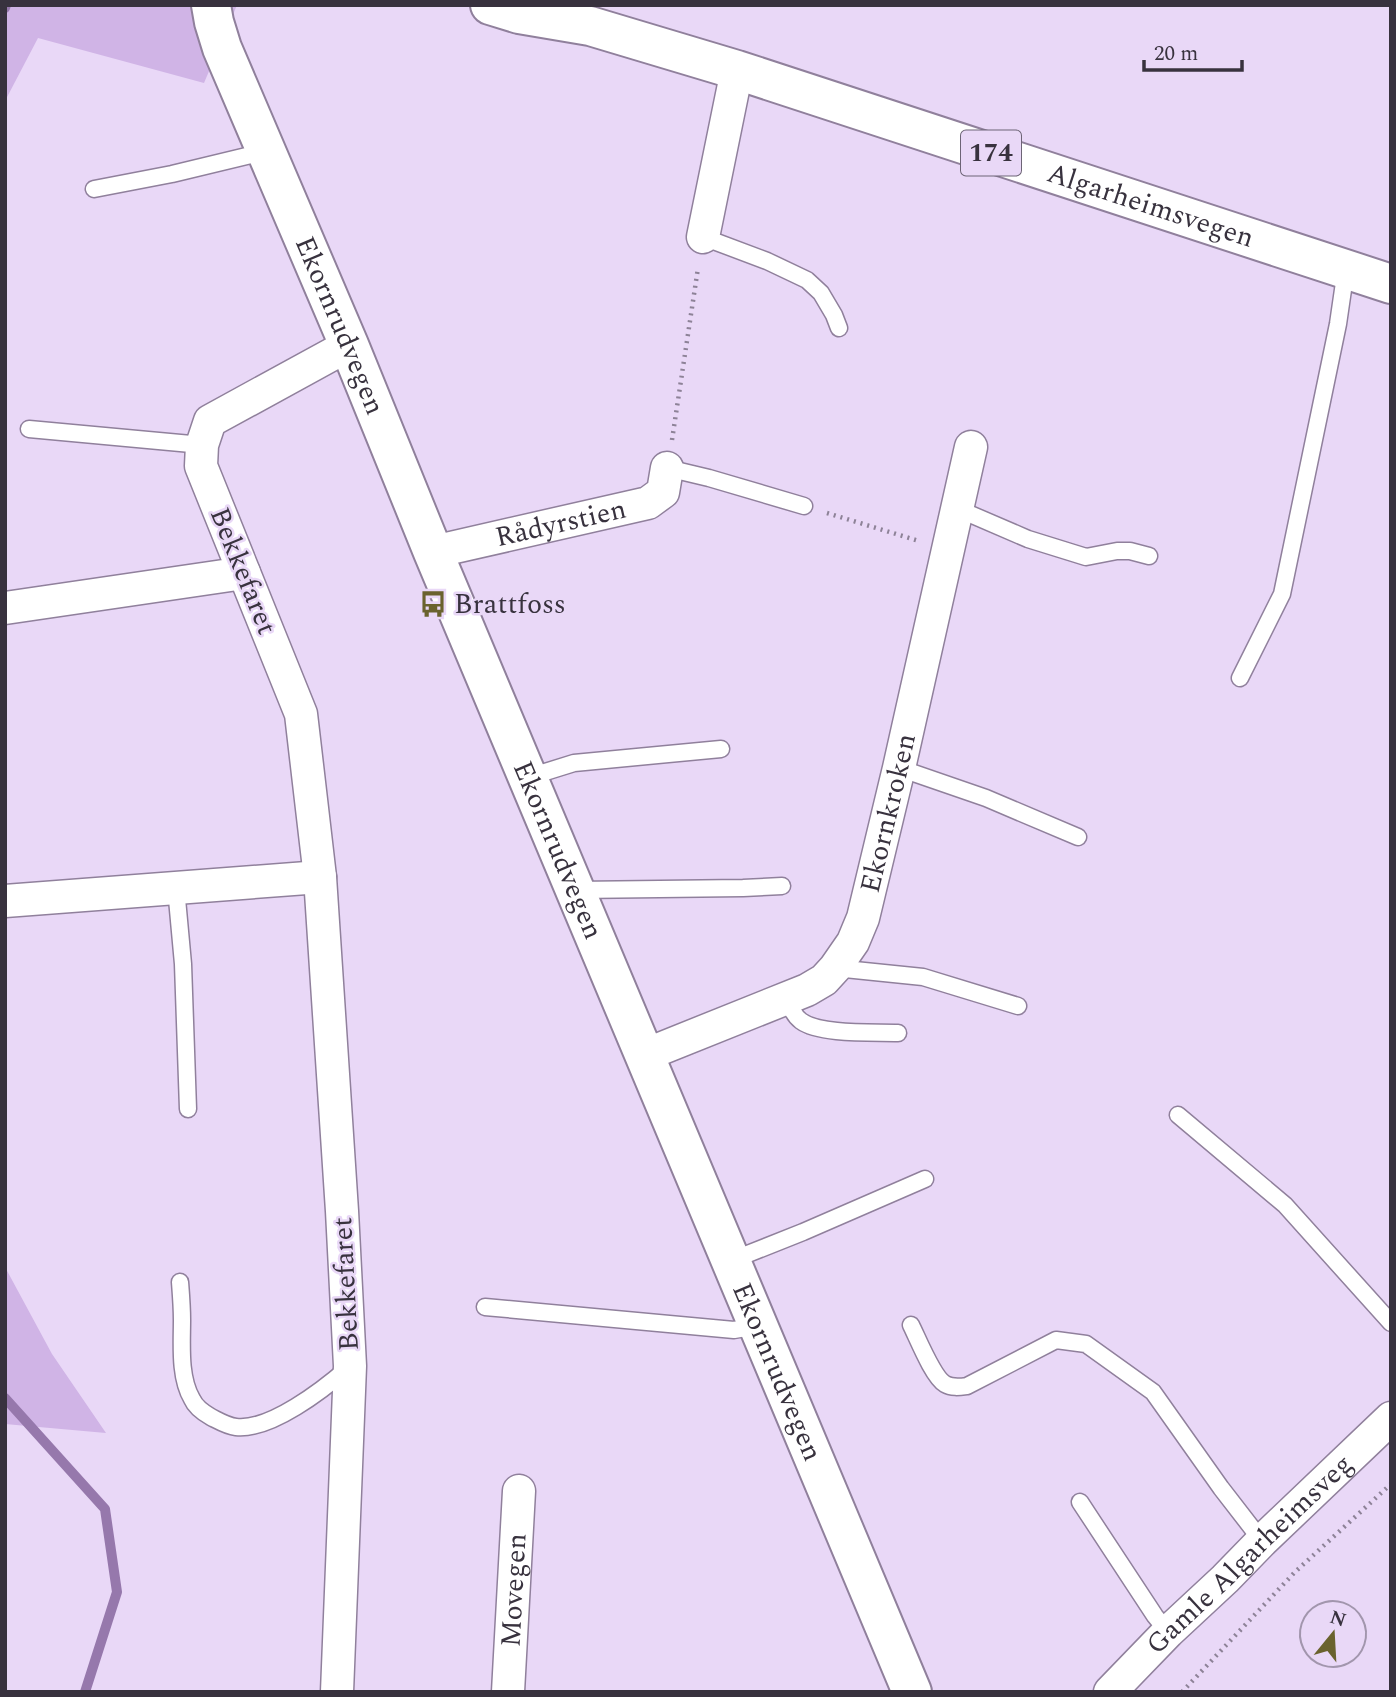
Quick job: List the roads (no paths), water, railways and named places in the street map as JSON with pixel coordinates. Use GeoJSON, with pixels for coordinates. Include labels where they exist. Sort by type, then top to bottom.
{"type":"FeatureCollection","features":[{"type":"Feature","properties":{"kind":"main road","name":"Ekornrudvegen"},"geometry":{"type":"LineString","coordinates":[[211,5],[222,48],[349,345],[433,552],[912,1692]]}},
{"type":"Feature","properties":{"kind":"main road","name":"Algarheimsvegen"},"geometry":{"type":"LineString","coordinates":[[490,5],[519,14],[590,26],[737,69],[1391,284]]}},
{"type":"Feature","properties":{"kind":"main road","name":"Algarheimsvegen"},"geometry":{"type":"LineString","coordinates":[[554,5],[590,26]]}},
{"type":"Feature","properties":{"kind":"street"},"geometry":{"type":"LineString","coordinates":[[703,237],[737,69]]}},
{"type":"Feature","properties":{"kind":"street"},"geometry":{"type":"LineString","coordinates":[[202,444],[210,421],[349,345]]}},
{"type":"Feature","properties":{"kind":"street","name":"Bekkefaret"},"geometry":{"type":"LineString","coordinates":[[202,444],[201,466],[301,714],[320,877],[350,1366],[337,1692]]}},
{"type":"Feature","properties":{"kind":"street","name":"Ekornkroken"},"geometry":{"type":"LineString","coordinates":[[645,1055],[807,990],[824,980],[853,942],[863,918],[899,768],[971,447]]}},
{"type":"Feature","properties":{"kind":"street","name":"Rådyrstien"},"geometry":{"type":"LineString","coordinates":[[433,552],[648,503],[663,492],[667,468]]}},
{"type":"Feature","properties":{"kind":"street"},"geometry":{"type":"LineString","coordinates":[[5,608],[244,573]]}},
{"type":"Feature","properties":{"kind":"street"},"geometry":{"type":"LineString","coordinates":[[5,901],[320,877]]}},
{"type":"Feature","properties":{"kind":"street","name":"Gamle Algarheimsveg"},"geometry":{"type":"LineString","coordinates":[[1110,1692],[1168,1632],[1391,1418]]}},
{"type":"Feature","properties":{"kind":"street","name":"Movegen"},"geometry":{"type":"LineString","coordinates":[[508,1692],[519,1491]]}},
{"type":"Feature","properties":{"kind":"lane"},"geometry":{"type":"LineString","coordinates":[[94,189],[267,151]]}},
{"type":"Feature","properties":{"kind":"lane"},"geometry":{"type":"LineString","coordinates":[[703,237],[768,261],[807,280],[821,293],[839,328]]}},
{"type":"Feature","properties":{"kind":"lane"},"geometry":{"type":"LineString","coordinates":[[1240,678],[1282,594],[1338,324],[1346,270]]}},
{"type":"Feature","properties":{"kind":"lane"},"geometry":{"type":"LineString","coordinates":[[29,429],[202,444]]}},
{"type":"Feature","properties":{"kind":"lane"},"geometry":{"type":"LineString","coordinates":[[667,468],[804,506]]}},
{"type":"Feature","properties":{"kind":"lane"},"geometry":{"type":"LineString","coordinates":[[956,508],[1028,539],[1086,557],[1117,551],[1149,556]]}},
{"type":"Feature","properties":{"kind":"lane"},"geometry":{"type":"LineString","coordinates":[[529,777],[574,763],[721,750]]}},
{"type":"Feature","properties":{"kind":"lane"},"geometry":{"type":"LineString","coordinates":[[899,768],[986,798],[1078,837]]}},
{"type":"Feature","properties":{"kind":"lane"},"geometry":{"type":"LineString","coordinates":[[576,890],[782,886]]}},
{"type":"Feature","properties":{"kind":"lane"},"geometry":{"type":"LineString","coordinates":[[176,888],[183,964],[188,1109]]}},
{"type":"Feature","properties":{"kind":"lane"},"geometry":{"type":"LineString","coordinates":[[835,968],[923,977],[1018,1006]]}},
{"type":"Feature","properties":{"kind":"lane"},"geometry":{"type":"LineString","coordinates":[[788,998],[793,1013],[802,1022],[816,1027],[832,1031],[898,1033]]}},
{"type":"Feature","properties":{"kind":"lane"},"geometry":{"type":"LineString","coordinates":[[1178,1115],[1285,1205],[1391,1323]]}},
{"type":"Feature","properties":{"kind":"lane"},"geometry":{"type":"LineString","coordinates":[[730,1261],[925,1179]]}},
{"type":"Feature","properties":{"kind":"lane"},"geometry":{"type":"LineString","coordinates":[[180,1282],[181,1355],[187,1384],[192,1400],[206,1414],[220,1422],[237,1427],[253,1426],[273,1419],[322,1390],[350,1366]]}},
{"type":"Feature","properties":{"kind":"lane"},"geometry":{"type":"LineString","coordinates":[[485,1307],[734,1330],[757,1326]]}},
{"type":"Feature","properties":{"kind":"lane"},"geometry":{"type":"LineString","coordinates":[[911,1325],[937,1378],[955,1387],[967,1386],[1056,1340],[1086,1344],[1153,1392],[1262,1541]]}},
{"type":"Feature","properties":{"kind":"lane"},"geometry":{"type":"LineString","coordinates":[[1080,1502],[1168,1632]]}},
{"type":"Feature","properties":{"kind":"waterway"},"geometry":{"type":"LineString","coordinates":[[5,1398],[105,1509],[117,1592],[85,1692]]}},
{"type":"Feature","properties":{"kind":"place","name":"Brattfoss"},"geometry":{"type":"Point","coordinates":[433,604]}}]}
